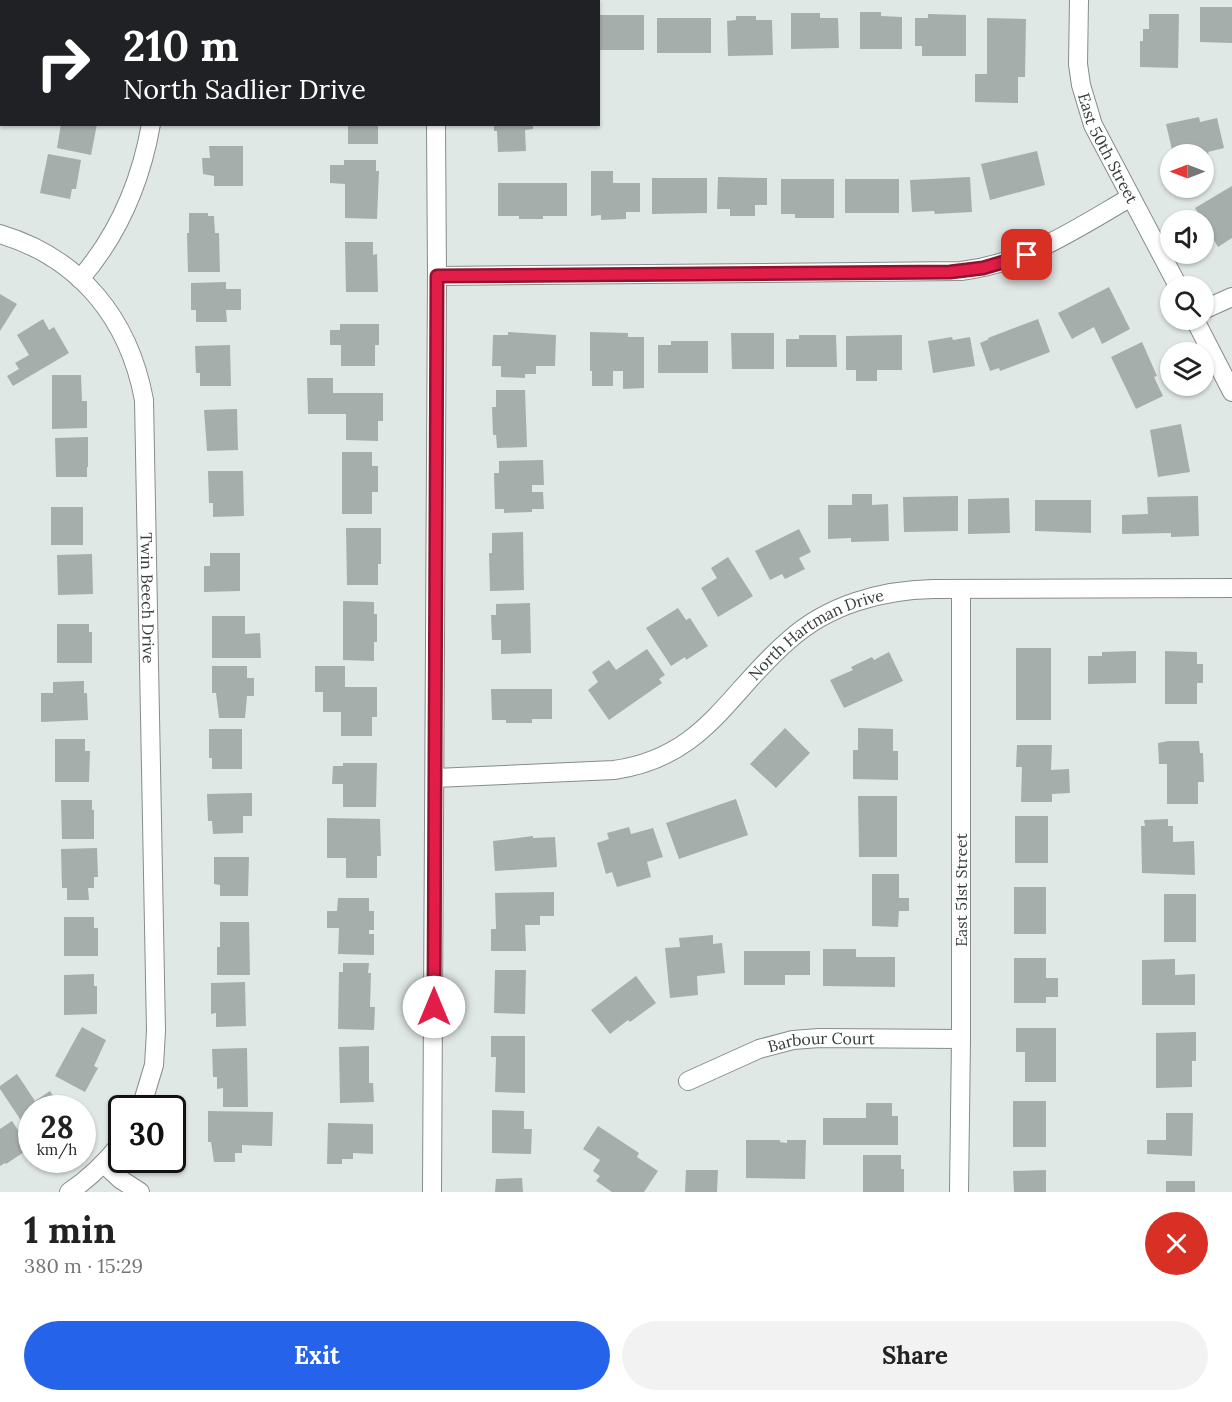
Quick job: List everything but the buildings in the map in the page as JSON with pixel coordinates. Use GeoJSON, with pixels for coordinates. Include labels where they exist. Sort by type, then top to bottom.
{"type":"FeatureCollection","features":[{"type":"Feature","properties":{"kind":"street","name":"East 50th Street"},"geometry":{"type":"LineString","coordinates":[[1079,0],[1078,64],[1086,105],[1102,144],[1173,276]]}},
{"type":"Feature","properties":{"kind":"street"},"geometry":{"type":"LineString","coordinates":[[80,279],[107,244],[123,215],[142,164],[151,126]]}},
{"type":"Feature","properties":{"kind":"street"},"geometry":{"type":"LineString","coordinates":[[432,1192],[436,126]]}},
{"type":"Feature","properties":{"kind":"street"},"geometry":{"type":"LineString","coordinates":[[437,276],[961,271],[1006,262],[1037,250],[1131,197]]}},
{"type":"Feature","properties":{"kind":"street","name":"Twin Beech Drive"},"geometry":{"type":"LineString","coordinates":[[0,234],[44,252],[80,279],[110,311],[130,348],[144,400],[156,1031],[154,1065],[145,1095]]}},
{"type":"Feature","properties":{"kind":"street"},"geometry":{"type":"LineString","coordinates":[[1214,305],[1232,297]]}},
{"type":"Feature","properties":{"kind":"street"},"geometry":{"type":"LineString","coordinates":[[1200,330],[1232,392]]}},
{"type":"Feature","properties":{"kind":"street","name":"North Hartman Drive"},"geometry":{"type":"LineString","coordinates":[[435,777],[614,770],[637,766],[660,758],[698,734],[788,640],[825,615],[876,595],[910,590],[1232,588]]}},
{"type":"Feature","properties":{"kind":"street","name":"East 51st Street"},"geometry":{"type":"LineString","coordinates":[[959,1192],[961,589]]}},
{"type":"Feature","properties":{"kind":"street","name":"Barbour Court"},"geometry":{"type":"LineString","coordinates":[[688,1081],[759,1049],[793,1040],[819,1038],[961,1040]]}},
{"type":"Feature","properties":{"kind":"street"},"geometry":{"type":"LineString","coordinates":[[69,1192],[88,1179],[108,1159]]}},
{"type":"Feature","properties":{"kind":"street"},"geometry":{"type":"LineString","coordinates":[[104,1164],[120,1179],[140,1192]]}},
{"type":"Feature","properties":{"kind":"route"},"geometry":{"type":"LineString","coordinates":[[434,1007],[437,276],[950,272],[983,268],[1027,255]]}}]}
